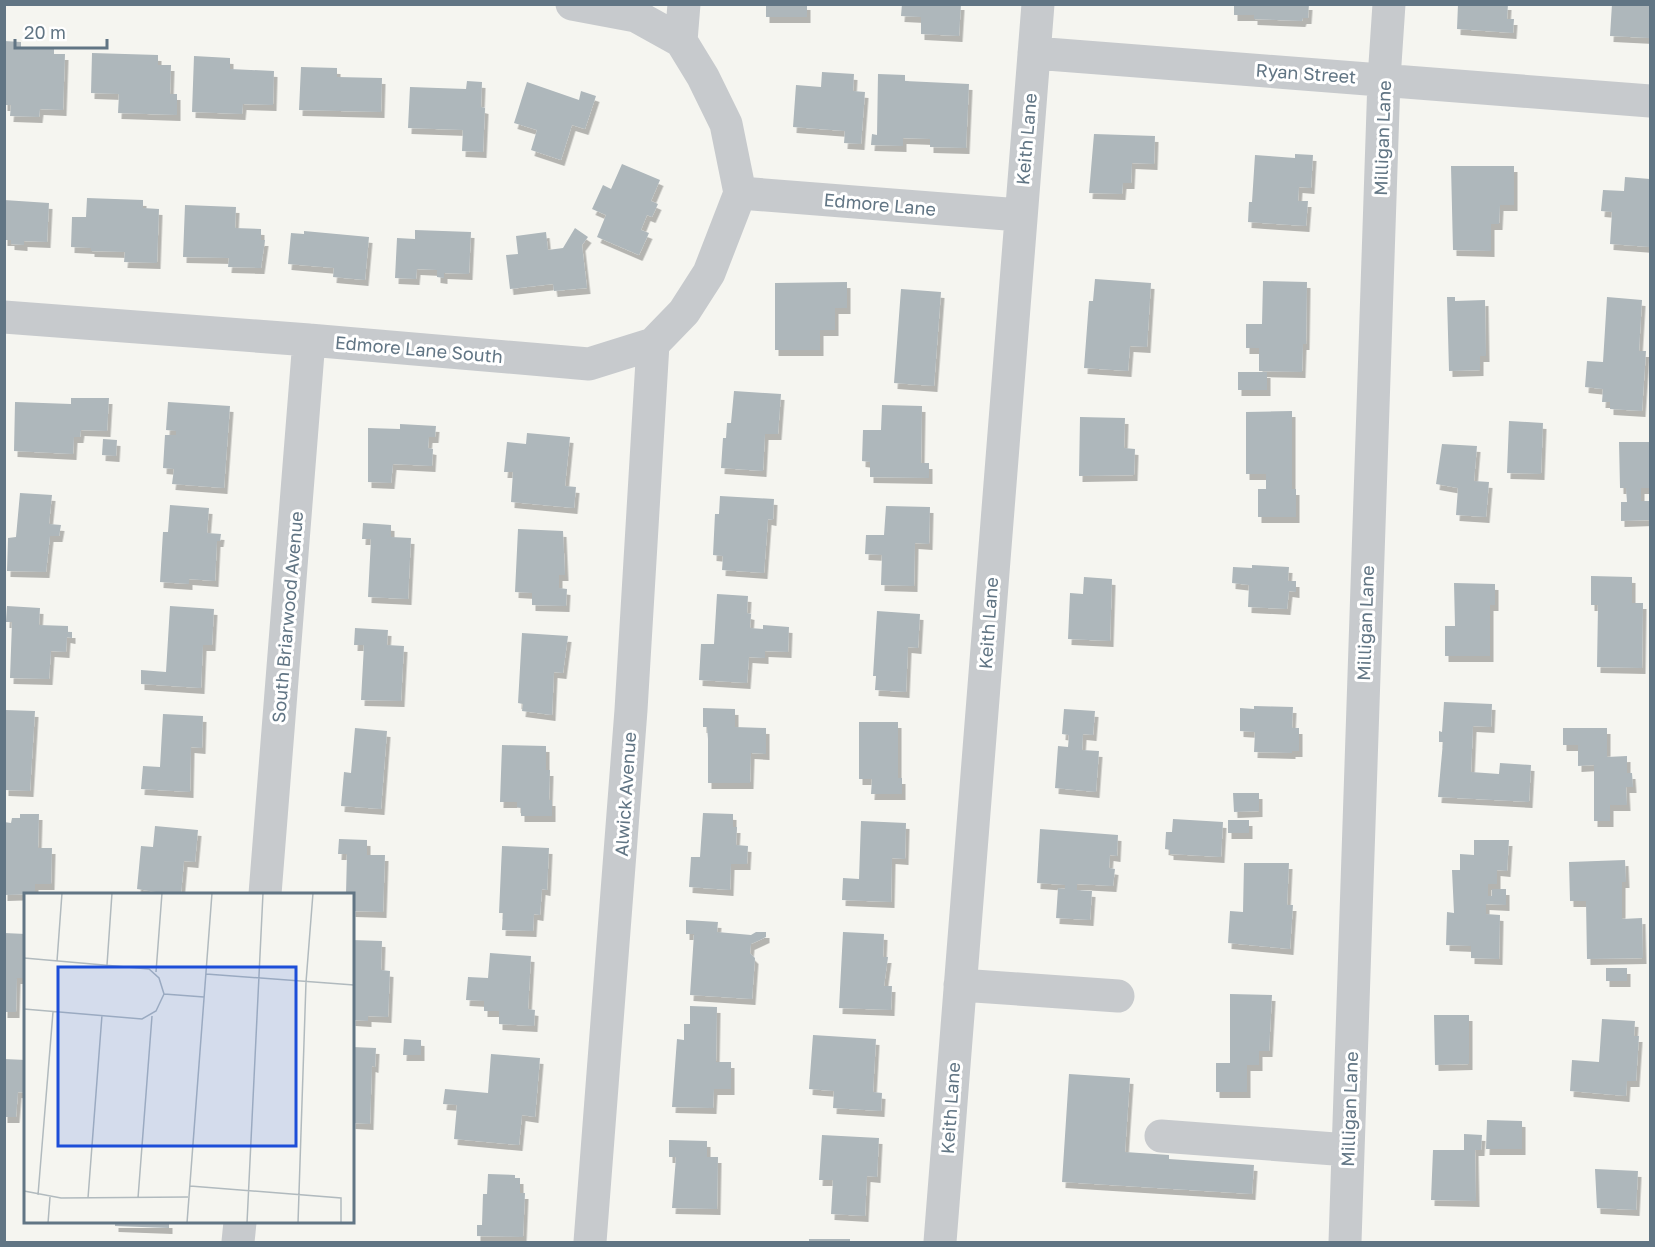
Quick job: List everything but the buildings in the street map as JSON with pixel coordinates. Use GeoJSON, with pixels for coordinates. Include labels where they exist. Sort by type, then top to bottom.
{"type":"FeatureCollection","features":[{"type":"Feature","properties":{"kind":"street"},"geometry":{"type":"LineString","coordinates":[[572,4],[636,16],[681,41],[704,77],[726,124],[740,193]]}},
{"type":"Feature","properties":{"kind":"street"},"geometry":{"type":"LineString","coordinates":[[681,41],[684,4]]}},
{"type":"Feature","properties":{"kind":"street","name":"Keith Lane"},"geometry":{"type":"LineString","coordinates":[[940,1242],[1038,4]]}},
{"type":"Feature","properties":{"kind":"street","name":"Milligan Lane"},"geometry":{"type":"LineString","coordinates":[[1345,1242],[1384,79],[1389,4]]}},
{"type":"Feature","properties":{"kind":"street","name":"Ryan Street"},"geometry":{"type":"LineString","coordinates":[[1034,53],[1650,101]]}},
{"type":"Feature","properties":{"kind":"street","name":"Edmore Lane"},"geometry":{"type":"LineString","coordinates":[[740,193],[1020,215]]}},
{"type":"Feature","properties":{"kind":"street","name":"Edmore Lane South"},"geometry":{"type":"LineString","coordinates":[[4,317],[589,364],[653,344],[684,312],[709,273],[740,193]]}},
{"type":"Feature","properties":{"kind":"street","name":"South Briarwood Avenue"},"geometry":{"type":"LineString","coordinates":[[265,893],[309,340]]}},
{"type":"Feature","properties":{"kind":"street","name":"Alwick Avenue"},"geometry":{"type":"LineString","coordinates":[[590,1242],[631,710],[653,344]]}},
{"type":"Feature","properties":{"kind":"street"},"geometry":{"type":"LineString","coordinates":[[960,985],[1118,996]]}},
{"type":"Feature","properties":{"kind":"street"},"geometry":{"type":"LineString","coordinates":[[1161,1136],[1347,1150]]}},
{"type":"Feature","properties":{"kind":"street"},"geometry":{"type":"LineString","coordinates":[[238,1242],[240,1223]]}}]}
